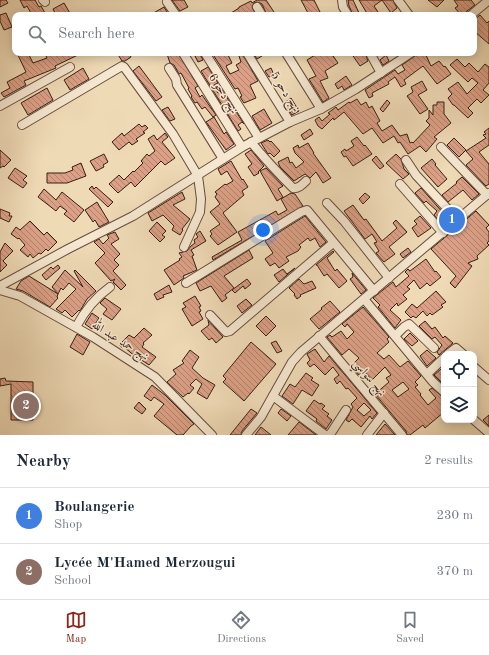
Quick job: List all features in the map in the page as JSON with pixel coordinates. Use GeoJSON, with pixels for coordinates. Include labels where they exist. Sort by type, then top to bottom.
{"type":"FeatureCollection","features":[{"type":"Feature","properties":{"kind":"street"},"geometry":{"type":"LineString","coordinates":[[342,0],[346,12]]}},
{"type":"Feature","properties":{"kind":"street"},"geometry":{"type":"LineString","coordinates":[[398,0],[407,12]]}},
{"type":"Feature","properties":{"kind":"street"},"geometry":{"type":"LineString","coordinates":[[475,12],[489,0]]}},
{"type":"Feature","properties":{"kind":"street"},"geometry":{"type":"LineString","coordinates":[[167,2],[174,12]]}},
{"type":"Feature","properties":{"kind":"street"},"geometry":{"type":"LineString","coordinates":[[257,7],[260,12]]}},
{"type":"Feature","properties":{"kind":"street","name":"نهج دحو 6"},"geometry":{"type":"LineString","coordinates":[[185,56],[242,147]]}},
{"type":"Feature","properties":{"kind":"street"},"geometry":{"type":"LineString","coordinates":[[207,56],[259,138]]}},
{"type":"Feature","properties":{"kind":"street","name":"نهج دحو 5"},"geometry":{"type":"LineString","coordinates":[[249,56],[290,122]]}},
{"type":"Feature","properties":{"kind":"street"},"geometry":{"type":"LineString","coordinates":[[288,56],[320,109]]}},
{"type":"Feature","properties":{"kind":"street"},"geometry":{"type":"LineString","coordinates":[[372,56],[381,73]]}},
{"type":"Feature","properties":{"kind":"street"},"geometry":{"type":"LineString","coordinates":[[0,288],[68,248],[133,216],[242,147],[290,122],[320,109],[356,89],[406,56]]}},
{"type":"Feature","properties":{"kind":"street"},"geometry":{"type":"LineString","coordinates":[[22,125],[122,66],[124,67],[173,134],[198,176],[201,199],[200,212],[184,247]]}},
{"type":"Feature","properties":{"kind":"street"},"geometry":{"type":"LineString","coordinates":[[0,106],[70,67]]}},
{"type":"Feature","properties":{"kind":"street"},"geometry":{"type":"LineString","coordinates":[[169,68],[176,79],[177,85],[223,159]]}},
{"type":"Feature","properties":{"kind":"street"},"geometry":{"type":"LineString","coordinates":[[251,142],[265,160],[274,167],[293,188],[300,187],[306,181]]}},
{"type":"Feature","properties":{"kind":"street"},"geometry":{"type":"LineString","coordinates":[[246,435],[261,417],[292,362],[301,352],[488,194],[441,147]]}},
{"type":"Feature","properties":{"kind":"street"},"geometry":{"type":"LineString","coordinates":[[406,160],[416,175],[458,220]]}},
{"type":"Feature","properties":{"kind":"street"},"geometry":{"type":"LineString","coordinates":[[400,184],[443,232]]}},
{"type":"Feature","properties":{"kind":"street"},"geometry":{"type":"LineString","coordinates":[[327,203],[344,221],[389,278]]}},
{"type":"Feature","properties":{"kind":"street"},"geometry":{"type":"LineString","coordinates":[[186,284],[307,210],[374,291]]}},
{"type":"Feature","properties":{"kind":"street"},"geometry":{"type":"LineString","coordinates":[[210,315],[226,332],[230,331],[333,243]]}},
{"type":"Feature","properties":{"kind":"street"},"geometry":{"type":"LineString","coordinates":[[76,327],[83,314],[105,290],[110,287]]}},
{"type":"Feature","properties":{"kind":"street","name":"نهج حمد عبد الله"},"geometry":{"type":"LineString","coordinates":[[0,288],[20,296],[76,327],[155,377],[212,435]]}},
{"type":"Feature","properties":{"kind":"street"},"geometry":{"type":"LineString","coordinates":[[364,299],[441,389]]}},
{"type":"Feature","properties":{"kind":"street"},"geometry":{"type":"LineString","coordinates":[[395,336],[409,324],[434,348]]}},
{"type":"Feature","properties":{"kind":"street","name":"نهج سواسي"},"geometry":{"type":"LineString","coordinates":[[319,336],[402,435]]}},
{"type":"Feature","properties":{"kind":"street"},"geometry":{"type":"LineString","coordinates":[[427,374],[441,361]]}},
{"type":"Feature","properties":{"kind":"street"},"geometry":{"type":"LineString","coordinates":[[477,370],[489,380]]}},
{"type":"Feature","properties":{"kind":"street"},"geometry":{"type":"LineString","coordinates":[[273,396],[326,435],[331,433],[346,410]]}},
{"type":"Feature","properties":{"kind":"street"},"geometry":{"type":"LineString","coordinates":[[367,435],[384,414]]}},
{"type":"Feature","properties":{"kind":"street"},"geometry":{"type":"LineString","coordinates":[[477,423],[489,433]]}},
{"type":"Feature","properties":{"kind":"building"},"geometry":{"type":"Polygon","coordinates":[[[0,0],[6,0],[8,3],[0,7],[0,0]]]}},
{"type":"Feature","properties":{"kind":"building"},"geometry":{"type":"Polygon","coordinates":[[[20,0],[35,0],[44,12],[30,12],[27,6],[24,8],[20,0]]]}},
{"type":"Feature","properties":{"kind":"building"},"geometry":{"type":"Polygon","coordinates":[[[172,0],[184,0],[188,7],[180,11],[172,0]]]}},
{"type":"Feature","properties":{"kind":"building"},"geometry":{"type":"Polygon","coordinates":[[[257,0],[266,0],[274,12],[266,12],[262,4],[257,2],[254,3],[252,7],[254,12],[233,12],[251,1],[252,3],[257,0]]]}},
{"type":"Feature","properties":{"kind":"building"},"geometry":{"type":"Polygon","coordinates":[[[301,0],[314,0],[320,12],[307,12],[301,0]]]}},
{"type":"Feature","properties":{"kind":"building"},"geometry":{"type":"Polygon","coordinates":[[[348,0],[353,0],[359,12],[352,12],[348,0]]]}},
{"type":"Feature","properties":{"kind":"building"},"geometry":{"type":"Polygon","coordinates":[[[359,0],[382,0],[374,6],[378,12],[366,12],[359,0]]]}},
{"type":"Feature","properties":{"kind":"building"},"geometry":{"type":"Polygon","coordinates":[[[382,0],[393,0],[397,8],[390,12],[382,0]]]}},
{"type":"Feature","properties":{"kind":"building"},"geometry":{"type":"Polygon","coordinates":[[[428,0],[444,0],[437,7],[428,0]]]}},
{"type":"Feature","properties":{"kind":"building"},"geometry":{"type":"Polygon","coordinates":[[[454,0],[471,0],[475,5],[466,12],[458,12],[455,8],[458,6],[454,0]]]}},
{"type":"Feature","properties":{"kind":"building"},"geometry":{"type":"Polygon","coordinates":[[[64,3],[69,12],[54,12],[53,9],[64,3]]]}},
{"type":"Feature","properties":{"kind":"building"},"geometry":{"type":"Polygon","coordinates":[[[164,7],[167,12],[155,12],[164,7]]]}},
{"type":"Feature","properties":{"kind":"building"},"geometry":{"type":"Polygon","coordinates":[[[6,13],[12,27],[4,30],[0,21],[0,15],[6,13]]]}},
{"type":"Feature","properties":{"kind":"building"},"geometry":{"type":"Polygon","coordinates":[[[480,15],[487,23],[489,21],[489,44],[477,34],[477,18],[480,15]]]}},
{"type":"Feature","properties":{"kind":"building"},"geometry":{"type":"Polygon","coordinates":[[[18,56],[30,56],[33,63],[47,58],[46,56],[76,56],[55,66],[56,68],[24,81],[26,85],[4,97],[1,93],[10,88],[7,82],[26,72],[18,56]]]}},
{"type":"Feature","properties":{"kind":"building"},"geometry":{"type":"Polygon","coordinates":[[[119,56],[130,56],[125,61],[122,61],[119,56]]]}},
{"type":"Feature","properties":{"kind":"building"},"geometry":{"type":"Polygon","coordinates":[[[168,56],[180,56],[198,86],[195,88],[200,97],[202,95],[216,115],[213,117],[205,107],[202,109],[197,102],[195,103],[181,73],[179,74],[174,65],[170,63],[168,56]]]}},
{"type":"Feature","properties":{"kind":"building"},"geometry":{"type":"Polygon","coordinates":[[[195,56],[201,56],[203,60],[198,62],[195,56]]]}},
{"type":"Feature","properties":{"kind":"building"},"geometry":{"type":"Polygon","coordinates":[[[214,56],[228,56],[232,63],[226,66],[230,74],[239,70],[236,65],[241,62],[239,56],[244,56],[258,81],[250,85],[256,98],[244,103],[240,97],[242,96],[238,88],[235,89],[214,56]]]}},
{"type":"Feature","properties":{"kind":"building"},"geometry":{"type":"Polygon","coordinates":[[[255,56],[262,56],[257,59],[255,56]]]}},
{"type":"Feature","properties":{"kind":"building"},"geometry":{"type":"Polygon","coordinates":[[[313,56],[333,56],[338,63],[325,71],[328,78],[320,81],[329,98],[323,102],[309,79],[316,76],[307,60],[313,56]]]}},
{"type":"Feature","properties":{"kind":"building"},"geometry":{"type":"Polygon","coordinates":[[[353,56],[366,56],[368,61],[360,66],[353,56]]]}},
{"type":"Feature","properties":{"kind":"building"},"geometry":{"type":"Polygon","coordinates":[[[386,56],[389,61],[383,65],[380,60],[386,56]]]}},
{"type":"Feature","properties":{"kind":"building"},"geometry":{"type":"Polygon","coordinates":[[[415,56],[426,56],[431,66],[439,61],[451,74],[437,84],[423,66],[404,80],[406,84],[401,87],[395,77],[388,82],[389,84],[372,93],[373,96],[369,98],[365,90],[395,70],[398,74],[405,70],[402,65],[415,56]]]}},
{"type":"Feature","properties":{"kind":"building"},"geometry":{"type":"Polygon","coordinates":[[[457,59],[465,67],[469,63],[478,72],[485,64],[489,67],[489,83],[483,90],[489,95],[481,103],[477,99],[468,108],[473,113],[468,118],[453,105],[448,98],[452,94],[448,89],[458,82],[467,94],[478,83],[472,78],[468,82],[450,65],[457,59]]]}},
{"type":"Feature","properties":{"kind":"building"},"geometry":{"type":"Polygon","coordinates":[[[139,66],[162,97],[156,101],[133,71],[139,66]]]}},
{"type":"Feature","properties":{"kind":"building"},"geometry":{"type":"Polygon","coordinates":[[[208,67],[218,83],[214,85],[218,93],[222,90],[244,124],[242,122],[238,125],[241,129],[238,131],[201,71],[208,67]]]}},
{"type":"Feature","properties":{"kind":"building"},"geometry":{"type":"Polygon","coordinates":[[[83,68],[89,79],[70,90],[64,80],[83,68]]]}},
{"type":"Feature","properties":{"kind":"building"},"geometry":{"type":"Polygon","coordinates":[[[271,68],[274,75],[269,77],[265,71],[271,68]]]}},
{"type":"Feature","properties":{"kind":"building"},"geometry":{"type":"Polygon","coordinates":[[[346,76],[352,85],[344,90],[342,86],[338,89],[335,84],[346,76]]]}},
{"type":"Feature","properties":{"kind":"building"},"geometry":{"type":"Polygon","coordinates":[[[422,81],[427,90],[418,95],[428,109],[420,114],[407,96],[413,92],[411,87],[422,81]]]}},
{"type":"Feature","properties":{"kind":"building"},"geometry":{"type":"Polygon","coordinates":[[[47,88],[53,100],[28,115],[21,103],[47,88]]]}},
{"type":"Feature","properties":{"kind":"building"},"geometry":{"type":"Polygon","coordinates":[[[291,98],[299,111],[292,115],[284,103],[291,98]]]}},
{"type":"Feature","properties":{"kind":"building"},"geometry":{"type":"Polygon","coordinates":[[[357,99],[361,105],[366,102],[369,108],[372,106],[380,121],[377,123],[382,131],[392,125],[400,136],[407,134],[410,143],[413,143],[430,125],[426,121],[429,118],[429,110],[433,115],[433,105],[437,105],[437,102],[444,102],[444,114],[451,123],[434,137],[437,139],[426,152],[420,146],[408,154],[394,136],[383,143],[372,128],[363,134],[344,112],[334,120],[333,118],[322,129],[318,126],[315,120],[319,117],[322,121],[330,114],[328,113],[336,107],[338,110],[349,102],[350,103],[357,99]]]}},
{"type":"Feature","properties":{"kind":"building"},"geometry":{"type":"Polygon","coordinates":[[[387,100],[390,103],[383,112],[380,109],[387,100]]]}},
{"type":"Feature","properties":{"kind":"building"},"geometry":{"type":"Polygon","coordinates":[[[168,107],[175,119],[170,121],[162,110],[168,107]]]}},
{"type":"Feature","properties":{"kind":"building"},"geometry":{"type":"Polygon","coordinates":[[[264,109],[272,123],[260,130],[252,116],[264,109]]]}},
{"type":"Feature","properties":{"kind":"building"},"geometry":{"type":"Polygon","coordinates":[[[214,117],[224,134],[226,132],[234,144],[226,150],[206,122],[214,117]]]}},
{"type":"Feature","properties":{"kind":"building"},"geometry":{"type":"Polygon","coordinates":[[[139,124],[142,127],[145,125],[148,128],[143,132],[145,133],[136,139],[138,141],[132,145],[129,142],[119,150],[112,142],[122,133],[124,136],[139,124]]]}},
{"type":"Feature","properties":{"kind":"building"},"geometry":{"type":"Polygon","coordinates":[[[489,128],[489,145],[479,152],[489,164],[489,184],[486,186],[466,165],[473,159],[466,151],[486,138],[483,135],[486,134],[484,132],[489,128]]]}},
{"type":"Feature","properties":{"kind":"building"},"geometry":{"type":"Polygon","coordinates":[[[310,129],[313,134],[304,140],[301,135],[310,129]]]}},
{"type":"Feature","properties":{"kind":"building"},"geometry":{"type":"Polygon","coordinates":[[[165,133],[168,137],[162,142],[175,158],[165,165],[161,161],[135,187],[131,182],[118,193],[109,184],[119,175],[124,180],[133,171],[134,172],[143,163],[141,161],[147,154],[149,156],[155,151],[148,139],[154,135],[157,140],[165,133]]]}},
{"type":"Feature","properties":{"kind":"building"},"geometry":{"type":"Polygon","coordinates":[[[357,137],[372,154],[353,166],[341,152],[354,146],[351,141],[357,137]]]}},
{"type":"Feature","properties":{"kind":"building"},"geometry":{"type":"Polygon","coordinates":[[[454,138],[466,150],[459,157],[447,145],[454,138]]]}},
{"type":"Feature","properties":{"kind":"building"},"geometry":{"type":"Polygon","coordinates":[[[268,140],[270,142],[271,141],[280,151],[274,157],[270,153],[268,154],[261,143],[268,140]]]}},
{"type":"Feature","properties":{"kind":"building"},"geometry":{"type":"Polygon","coordinates":[[[308,143],[313,153],[331,178],[323,183],[316,172],[310,178],[305,174],[294,181],[280,167],[278,162],[288,157],[290,163],[292,162],[296,168],[304,162],[295,153],[293,148],[298,145],[299,148],[308,143]]]}},
{"type":"Feature","properties":{"kind":"building"},"geometry":{"type":"Polygon","coordinates":[[[0,150],[11,160],[4,167],[3,166],[0,168],[0,150]]]}},
{"type":"Feature","properties":{"kind":"building"},"geometry":{"type":"Polygon","coordinates":[[[251,150],[264,166],[258,172],[259,173],[254,176],[248,167],[252,164],[245,154],[251,150]]]}},
{"type":"Feature","properties":{"kind":"building"},"geometry":{"type":"Polygon","coordinates":[[[104,154],[108,162],[103,165],[104,167],[96,171],[90,161],[104,154]]]}},
{"type":"Feature","properties":{"kind":"building"},"geometry":{"type":"Polygon","coordinates":[[[396,154],[401,159],[404,169],[409,174],[403,179],[386,163],[396,154]]]}},
{"type":"Feature","properties":{"kind":"building"},"geometry":{"type":"Polygon","coordinates":[[[376,156],[384,166],[380,169],[372,160],[376,156]]]}},
{"type":"Feature","properties":{"kind":"building"},"geometry":{"type":"Polygon","coordinates":[[[432,159],[447,179],[438,187],[421,168],[432,159]]]}},
{"type":"Feature","properties":{"kind":"building"},"geometry":{"type":"Polygon","coordinates":[[[231,161],[248,187],[242,191],[244,195],[223,213],[237,232],[218,245],[210,236],[212,234],[210,231],[220,224],[210,212],[220,204],[215,197],[217,194],[215,192],[225,184],[226,185],[233,181],[227,171],[221,175],[218,169],[231,161]]]}},
{"type":"Feature","properties":{"kind":"building"},"geometry":{"type":"Polygon","coordinates":[[[81,163],[86,176],[67,183],[47,183],[47,173],[65,173],[73,170],[72,167],[81,163]]]}},
{"type":"Feature","properties":{"kind":"building"},"geometry":{"type":"Polygon","coordinates":[[[15,168],[27,176],[23,180],[27,183],[23,188],[8,178],[15,168]]]}},
{"type":"Feature","properties":{"kind":"building"},"geometry":{"type":"Polygon","coordinates":[[[266,168],[283,186],[278,189],[283,197],[277,201],[260,171],[266,168]]]}},
{"type":"Feature","properties":{"kind":"building"},"geometry":{"type":"Polygon","coordinates":[[[462,177],[479,194],[472,200],[463,190],[448,202],[442,195],[462,177]]]}},
{"type":"Feature","properties":{"kind":"building"},"geometry":{"type":"Polygon","coordinates":[[[92,186],[94,189],[96,187],[113,202],[108,207],[89,189],[92,186]]]}},
{"type":"Feature","properties":{"kind":"building"},"geometry":{"type":"Polygon","coordinates":[[[421,188],[445,215],[439,221],[434,215],[437,211],[426,201],[424,203],[415,193],[421,188]]]}},
{"type":"Feature","properties":{"kind":"building"},"geometry":{"type":"Polygon","coordinates":[[[44,189],[56,200],[62,192],[84,210],[74,222],[64,214],[67,211],[60,206],[56,211],[38,197],[44,189]]]}},
{"type":"Feature","properties":{"kind":"building"},"geometry":{"type":"Polygon","coordinates":[[[182,192],[185,199],[173,205],[190,219],[182,229],[183,230],[180,235],[172,230],[174,226],[163,215],[152,221],[148,213],[182,192]]]}},
{"type":"Feature","properties":{"kind":"building"},"geometry":{"type":"Polygon","coordinates":[[[291,193],[295,194],[303,206],[213,260],[212,257],[242,240],[238,232],[276,211],[278,215],[287,210],[281,199],[291,193]]]}},
{"type":"Feature","properties":{"kind":"building"},"geometry":{"type":"Polygon","coordinates":[[[365,193],[370,197],[363,204],[359,199],[365,193]]]}},
{"type":"Feature","properties":{"kind":"building"},"geometry":{"type":"Polygon","coordinates":[[[97,202],[109,222],[99,227],[95,220],[93,222],[85,210],[97,202]]]}},
{"type":"Feature","properties":{"kind":"building"},"geometry":{"type":"Polygon","coordinates":[[[353,205],[364,220],[366,219],[382,241],[397,228],[393,223],[396,220],[407,232],[389,247],[395,254],[384,262],[376,253],[379,251],[374,243],[377,242],[372,234],[365,239],[344,211],[353,205]]]}},
{"type":"Feature","properties":{"kind":"building"},"geometry":{"type":"Polygon","coordinates":[[[0,209],[10,213],[9,216],[12,216],[9,222],[0,218],[0,209]]]}},
{"type":"Feature","properties":{"kind":"building"},"geometry":{"type":"Polygon","coordinates":[[[476,211],[489,225],[486,228],[489,232],[489,241],[487,243],[489,245],[477,256],[478,259],[468,263],[472,266],[455,288],[450,283],[456,276],[431,249],[476,211]]]}},
{"type":"Feature","properties":{"kind":"building"},"geometry":{"type":"Polygon","coordinates":[[[305,216],[326,242],[320,247],[315,238],[310,241],[308,238],[299,245],[301,247],[298,251],[286,257],[289,261],[279,268],[275,263],[270,266],[265,259],[273,253],[265,241],[305,216]]]}},
{"type":"Feature","properties":{"kind":"building"},"geometry":{"type":"Polygon","coordinates":[[[420,216],[431,228],[418,237],[412,228],[417,224],[414,221],[420,216]]]}},
{"type":"Feature","properties":{"kind":"building"},"geometry":{"type":"Polygon","coordinates":[[[30,221],[44,235],[47,232],[57,242],[48,251],[46,249],[41,254],[39,253],[33,258],[30,254],[28,257],[20,250],[25,245],[19,238],[18,239],[11,234],[16,227],[20,230],[30,221]]]}},
{"type":"Feature","properties":{"kind":"building"},"geometry":{"type":"Polygon","coordinates":[[[157,222],[166,231],[162,235],[165,237],[160,242],[149,231],[157,222]]]}},
{"type":"Feature","properties":{"kind":"building"},"geometry":{"type":"Polygon","coordinates":[[[200,231],[206,241],[191,250],[194,255],[192,256],[197,270],[183,276],[184,278],[174,285],[164,270],[180,260],[179,259],[182,257],[179,253],[187,251],[195,243],[194,240],[198,237],[196,234],[200,231]]]}},
{"type":"Feature","properties":{"kind":"building"},"geometry":{"type":"Polygon","coordinates":[[[115,232],[119,239],[111,244],[120,254],[114,260],[119,265],[113,271],[126,285],[121,290],[113,282],[115,279],[111,281],[95,263],[105,253],[94,242],[99,239],[103,244],[109,238],[107,235],[115,232]]]}},
{"type":"Feature","properties":{"kind":"building"},"geometry":{"type":"Polygon","coordinates":[[[5,243],[13,251],[3,261],[7,265],[0,272],[0,252],[5,243]]]}},
{"type":"Feature","properties":{"kind":"building"},"geometry":{"type":"Polygon","coordinates":[[[408,248],[411,252],[403,258],[400,254],[408,248]]]}},
{"type":"Feature","properties":{"kind":"building"},"geometry":{"type":"Polygon","coordinates":[[[249,250],[253,258],[224,276],[234,288],[225,295],[227,298],[222,302],[211,286],[200,291],[196,283],[249,250]]]}},
{"type":"Feature","properties":{"kind":"building"},"geometry":{"type":"Polygon","coordinates":[[[333,251],[334,252],[327,258],[335,271],[337,269],[347,281],[339,288],[327,274],[324,276],[316,265],[333,251]]]}},
{"type":"Feature","properties":{"kind":"building"},"geometry":{"type":"Polygon","coordinates":[[[426,259],[435,272],[436,271],[441,277],[430,286],[427,283],[420,289],[414,280],[407,287],[410,289],[403,295],[407,299],[398,306],[397,303],[390,310],[401,320],[395,328],[378,307],[380,305],[373,298],[393,282],[396,287],[409,276],[405,272],[408,269],[410,271],[426,259]]]}},
{"type":"Feature","properties":{"kind":"building"},"geometry":{"type":"Polygon","coordinates":[[[58,265],[60,268],[46,280],[42,275],[51,267],[53,269],[58,265]]]}},
{"type":"Feature","properties":{"kind":"building"},"geometry":{"type":"Polygon","coordinates":[[[295,268],[279,282],[274,275],[283,269],[287,274],[295,268]]]}},
{"type":"Feature","properties":{"kind":"building"},"geometry":{"type":"Polygon","coordinates":[[[65,270],[83,287],[74,271],[75,270],[96,291],[87,299],[80,311],[79,310],[72,317],[65,310],[62,313],[56,309],[76,289],[69,283],[63,290],[61,288],[58,294],[52,287],[65,270]]]}},
{"type":"Feature","properties":{"kind":"building"},"geometry":{"type":"Polygon","coordinates":[[[352,273],[366,290],[361,294],[350,279],[353,277],[352,273]]]}},
{"type":"Feature","properties":{"kind":"building"},"geometry":{"type":"Polygon","coordinates":[[[29,276],[58,294],[58,298],[50,307],[23,291],[16,289],[21,281],[29,276]]]}},
{"type":"Feature","properties":{"kind":"building"},"geometry":{"type":"Polygon","coordinates":[[[247,279],[251,284],[245,289],[243,286],[235,293],[232,290],[247,279]]]}},
{"type":"Feature","properties":{"kind":"building"},"geometry":{"type":"Polygon","coordinates":[[[299,279],[304,284],[312,281],[316,288],[300,295],[301,296],[297,299],[294,295],[295,294],[289,288],[299,279]]]}},
{"type":"Feature","properties":{"kind":"building"},"geometry":{"type":"Polygon","coordinates":[[[169,285],[172,292],[163,295],[164,297],[157,300],[154,294],[169,285]]]}},
{"type":"Feature","properties":{"kind":"building"},"geometry":{"type":"Polygon","coordinates":[[[436,291],[446,302],[441,305],[443,307],[432,315],[430,313],[427,316],[423,311],[416,318],[413,316],[411,318],[405,312],[412,304],[417,308],[436,291]]]}},
{"type":"Feature","properties":{"kind":"building"},"geometry":{"type":"Polygon","coordinates":[[[195,296],[201,306],[199,307],[201,311],[199,312],[203,319],[192,326],[182,309],[186,307],[183,303],[195,296]]]}},
{"type":"Feature","properties":{"kind":"building"},"geometry":{"type":"Polygon","coordinates":[[[105,298],[121,309],[112,320],[103,314],[107,309],[100,303],[105,298]]]}},
{"type":"Feature","properties":{"kind":"building"},"geometry":{"type":"Polygon","coordinates":[[[246,299],[252,305],[242,313],[237,306],[246,299]]]}},
{"type":"Feature","properties":{"kind":"building"},"geometry":{"type":"Polygon","coordinates":[[[330,301],[340,312],[319,329],[310,319],[330,301]]]}},
{"type":"Feature","properties":{"kind":"building"},"geometry":{"type":"Polygon","coordinates":[[[363,307],[389,337],[387,339],[389,342],[377,353],[384,359],[389,355],[400,367],[408,361],[421,376],[415,382],[418,385],[415,387],[428,405],[436,398],[429,390],[432,388],[441,396],[441,415],[425,428],[423,425],[410,435],[407,435],[406,431],[375,394],[389,382],[386,378],[391,375],[385,367],[372,380],[363,370],[359,375],[351,366],[359,358],[349,349],[342,355],[327,337],[330,335],[332,337],[341,331],[347,339],[354,332],[347,324],[345,327],[342,324],[363,307]],[[403,382],[392,390],[398,397],[409,389],[403,382]]]}},
{"type":"Feature","properties":{"kind":"building"},"geometry":{"type":"Polygon","coordinates":[[[92,313],[99,318],[92,329],[85,324],[92,313]]]}},
{"type":"Feature","properties":{"kind":"building"},"geometry":{"type":"Polygon","coordinates":[[[266,316],[276,326],[266,336],[256,326],[266,316]]]}},
{"type":"Feature","properties":{"kind":"building"},"geometry":{"type":"Polygon","coordinates":[[[208,320],[223,337],[216,343],[212,338],[209,340],[201,331],[209,325],[208,320]]]}},
{"type":"Feature","properties":{"kind":"building"},"geometry":{"type":"Polygon","coordinates":[[[425,321],[432,329],[435,327],[443,338],[445,336],[453,343],[444,351],[441,351],[439,355],[437,352],[442,345],[435,337],[432,339],[419,326],[425,321]]]}},
{"type":"Feature","properties":{"kind":"building"},"geometry":{"type":"Polygon","coordinates":[[[144,328],[152,335],[143,343],[144,344],[142,347],[156,357],[149,365],[119,345],[129,335],[134,338],[144,328]]]}},
{"type":"Feature","properties":{"kind":"building"},"geometry":{"type":"Polygon","coordinates":[[[410,333],[418,341],[412,346],[404,339],[410,333]]]}},
{"type":"Feature","properties":{"kind":"building"},"geometry":{"type":"Polygon","coordinates":[[[77,334],[90,342],[83,355],[70,347],[77,334]]]}},
{"type":"Feature","properties":{"kind":"building"},"geometry":{"type":"Polygon","coordinates":[[[276,341],[282,351],[277,353],[271,343],[276,341]]]}},
{"type":"Feature","properties":{"kind":"building"},"geometry":{"type":"Polygon","coordinates":[[[251,342],[276,364],[244,401],[223,382],[226,379],[223,376],[251,342]]]}},
{"type":"Feature","properties":{"kind":"building"},"geometry":{"type":"Polygon","coordinates":[[[315,349],[324,362],[329,356],[377,413],[372,419],[370,416],[361,427],[352,419],[349,422],[346,420],[353,407],[351,404],[357,398],[348,388],[346,389],[340,381],[337,384],[334,379],[339,375],[333,367],[325,375],[314,364],[310,367],[307,363],[310,360],[307,354],[315,349]],[[364,403],[357,410],[364,416],[371,410],[364,403]]]}},
{"type":"Feature","properties":{"kind":"building"},"geometry":{"type":"Polygon","coordinates":[[[190,350],[199,357],[192,368],[203,378],[215,385],[207,399],[197,393],[202,384],[196,379],[190,385],[194,388],[189,394],[188,393],[183,397],[167,382],[176,374],[173,370],[184,363],[182,361],[190,350]]]}},
{"type":"Feature","properties":{"kind":"building"},"geometry":{"type":"Polygon","coordinates":[[[427,350],[436,358],[427,366],[420,356],[427,350]]]}},
{"type":"Feature","properties":{"kind":"building"},"geometry":{"type":"Polygon","coordinates":[[[441,369],[441,382],[434,375],[441,369]]]}},
{"type":"Feature","properties":{"kind":"building"},"geometry":{"type":"Polygon","coordinates":[[[306,373],[313,378],[311,380],[319,385],[312,396],[302,390],[293,404],[282,396],[290,384],[295,387],[306,373]]]}},
{"type":"Feature","properties":{"kind":"building"},"geometry":{"type":"Polygon","coordinates":[[[5,378],[6,381],[33,382],[33,420],[11,420],[11,384],[0,386],[0,379],[5,378]]]}},
{"type":"Feature","properties":{"kind":"building"},"geometry":{"type":"Polygon","coordinates":[[[152,385],[165,395],[194,424],[183,435],[177,435],[154,416],[164,404],[154,397],[151,401],[144,396],[152,385]]]}},
{"type":"Feature","properties":{"kind":"building"},"geometry":{"type":"Polygon","coordinates":[[[314,400],[325,406],[322,409],[329,414],[327,416],[332,420],[326,429],[316,421],[317,419],[306,411],[314,400]]]}},
{"type":"Feature","properties":{"kind":"building"},"geometry":{"type":"Polygon","coordinates":[[[139,402],[146,409],[142,414],[134,408],[139,402]]]}},
{"type":"Feature","properties":{"kind":"building"},"geometry":{"type":"Polygon","coordinates":[[[251,409],[257,413],[242,431],[241,435],[230,435],[251,409]]]}},
{"type":"Feature","properties":{"kind":"building"},"geometry":{"type":"Polygon","coordinates":[[[281,409],[291,416],[287,421],[278,413],[281,409]]]}},
{"type":"Feature","properties":{"kind":"building"},"geometry":{"type":"Polygon","coordinates":[[[489,415],[489,426],[483,420],[489,415]]]}},
{"type":"Feature","properties":{"kind":"building"},"geometry":{"type":"Polygon","coordinates":[[[299,422],[316,435],[288,435],[299,422]]]}},
{"type":"Feature","properties":{"kind":"building"},"geometry":{"type":"Polygon","coordinates":[[[385,424],[395,435],[376,435],[385,424]]]}},
{"type":"Feature","properties":{"kind":"building"},"geometry":{"type":"Polygon","coordinates":[[[261,427],[271,435],[255,435],[261,427]]]}},
{"type":"Feature","properties":{"kind":"place","name":"Boulangerie"},"geometry":{"type":"Point","coordinates":[452,220]}},
{"type":"Feature","properties":{"kind":"place","name":"Lycée M'Hamed Merzougui"},"geometry":{"type":"Point","coordinates":[26,406]}}]}
